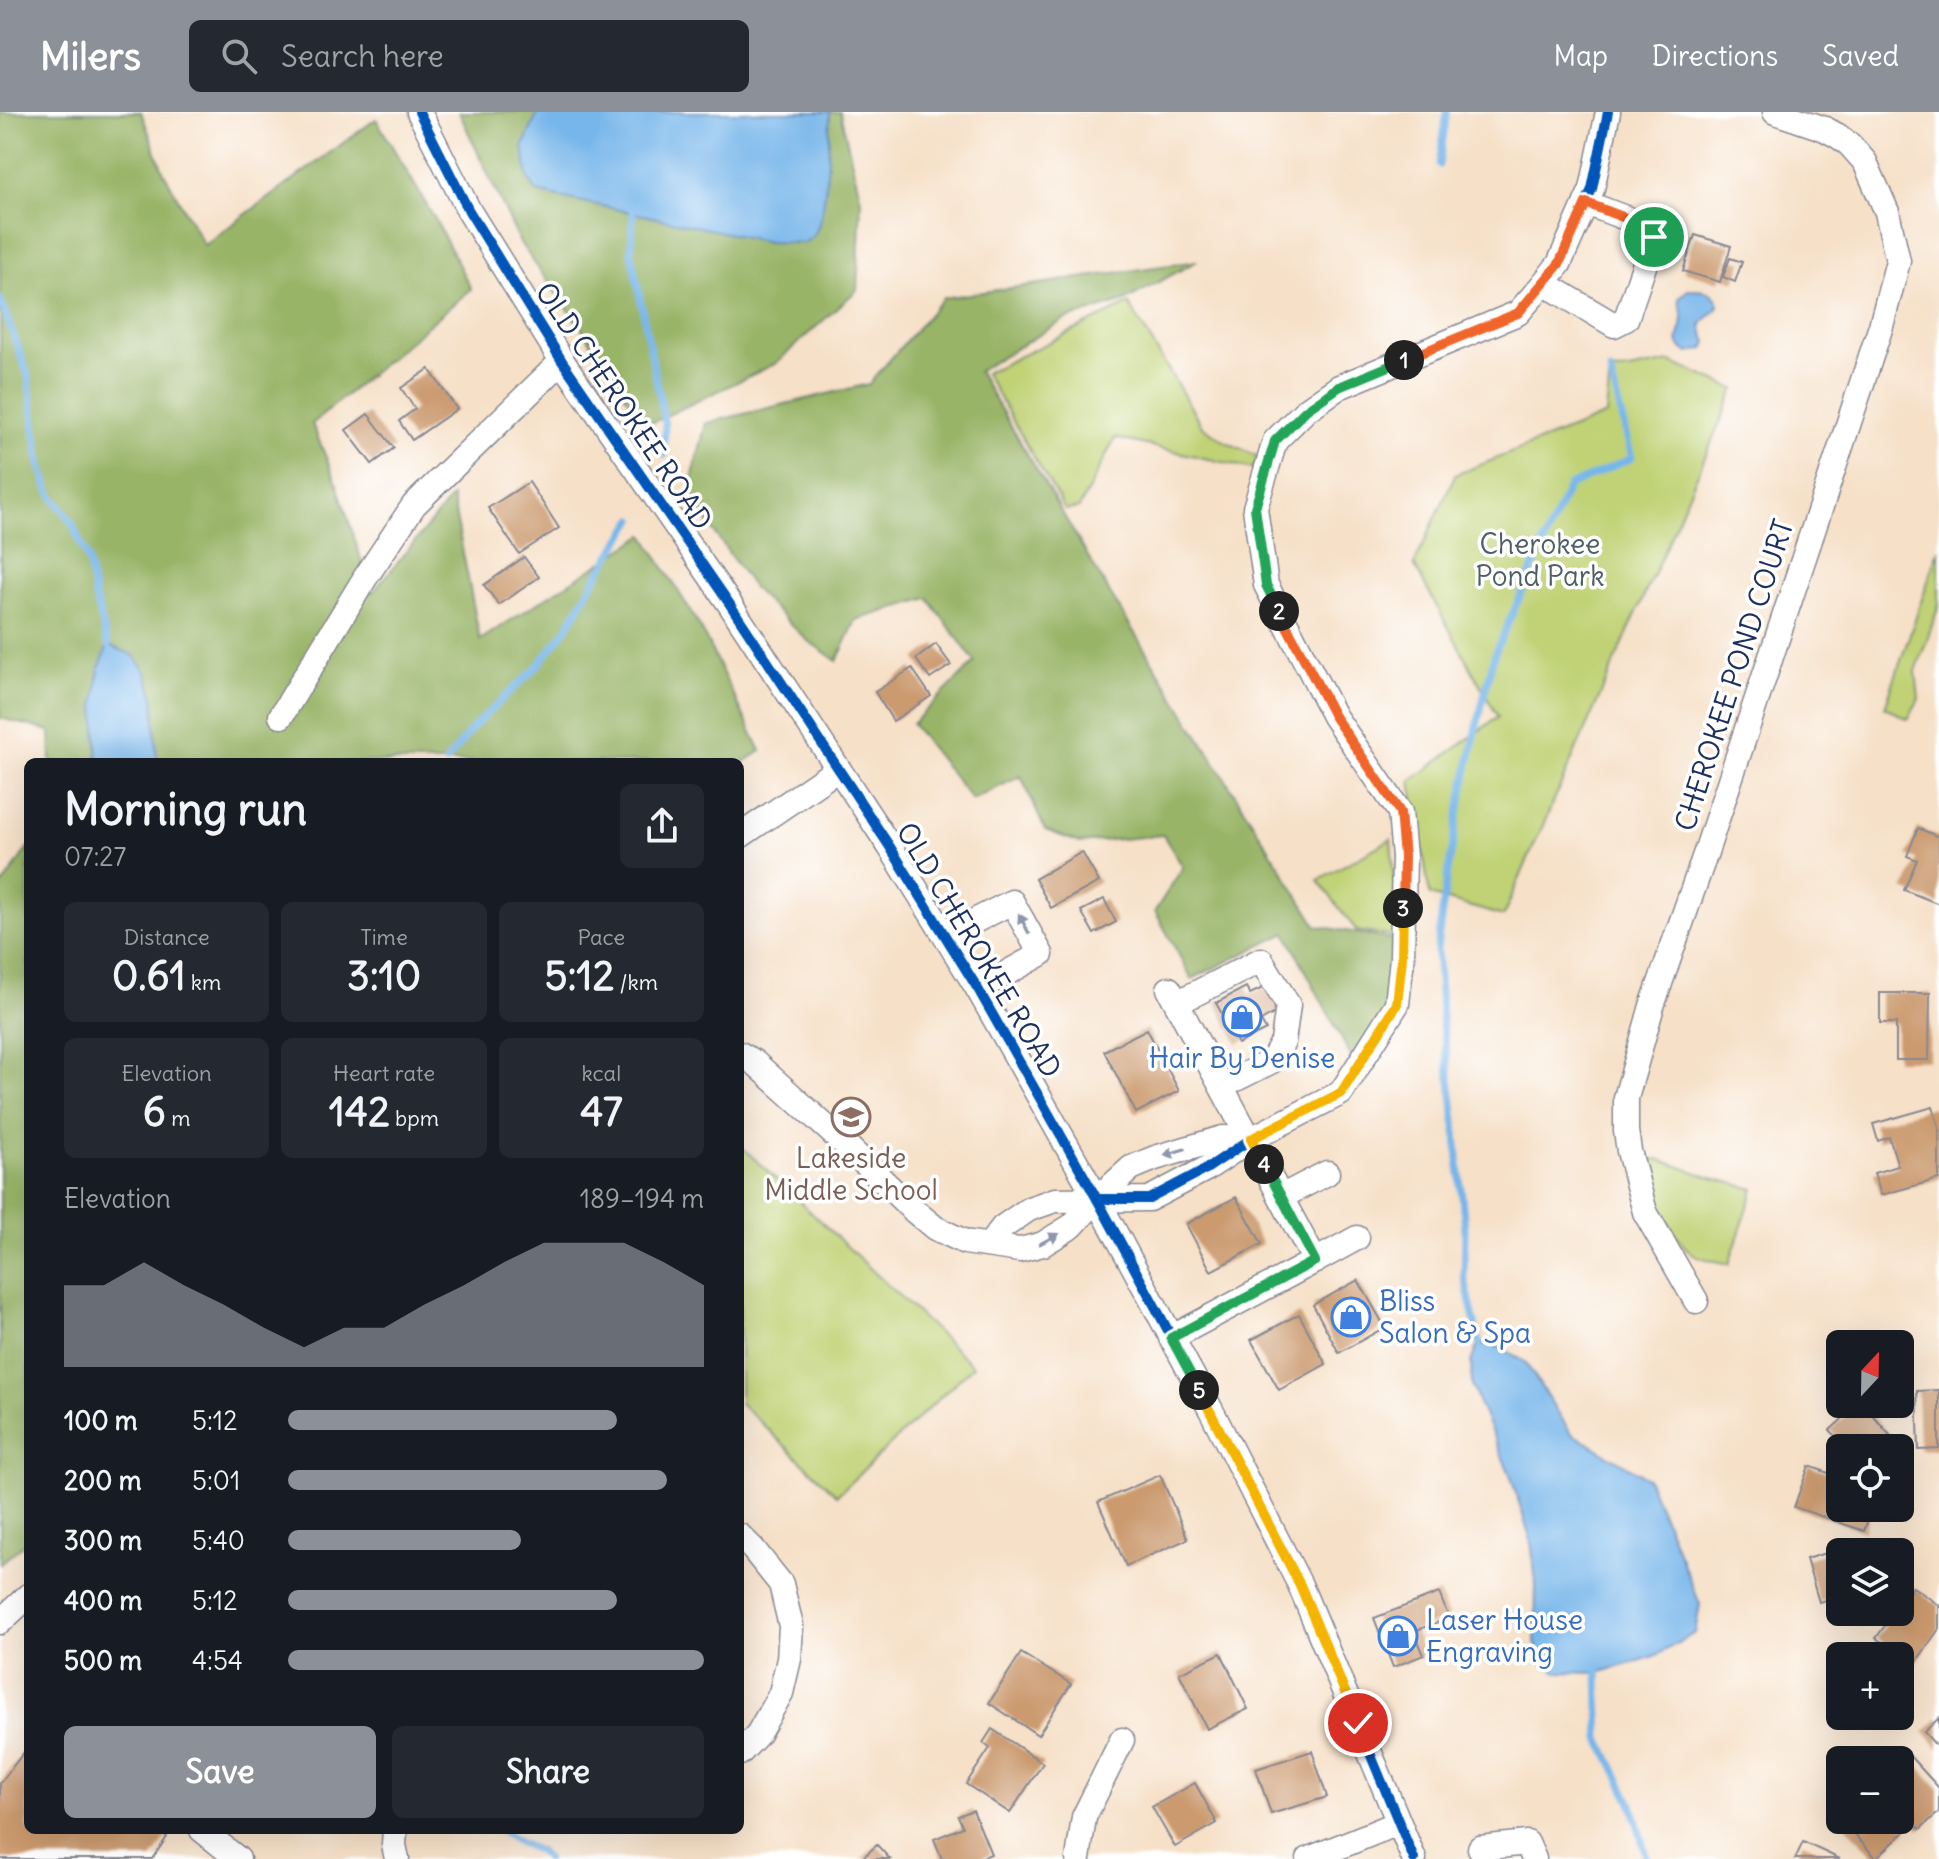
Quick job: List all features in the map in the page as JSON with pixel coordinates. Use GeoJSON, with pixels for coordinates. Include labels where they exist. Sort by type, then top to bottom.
{"type":"FeatureCollection","features":[{"type":"Feature","properties":{"kind":"street","name":"OLD CHEROKEE ROAD"},"geometry":{"type":"LineString","coordinates":[[419,112],[469,211],[562,361],[729,603],[978,989],[1097,1199],[1300,1585],[1414,1859]]}},
{"type":"Feature","properties":{"kind":"street"},"geometry":{"type":"LineString","coordinates":[[989,1245],[1003,1227],[1029,1209],[1055,1200],[1149,1199],[1206,1169],[1251,1139],[1341,1093],[1397,1004],[1402,958],[1404,857],[1400,812],[1334,716],[1266,585],[1255,508],[1275,441],[1306,410],[1339,387],[1518,313],[1559,264],[1592,189],[1608,112]]}},
{"type":"Feature","properties":{"kind":"street","name":"CHEROKEE POND COURT"},"geometry":{"type":"LineString","coordinates":[[1696,1301],[1645,1212],[1629,1151],[1626,1098],[1652,1006],[1881,326],[1898,261],[1887,212],[1865,162],[1838,136],[1775,112]]}},
{"type":"Feature","properties":{"kind":"street"},"geometry":{"type":"LineString","coordinates":[[1544,283],[1614,325],[1626,319],[1654,237],[1649,227],[1586,203]]}},
{"type":"Feature","properties":{"kind":"street"},"geometry":{"type":"LineString","coordinates":[[281,716],[365,578],[414,505],[562,361]]}},
{"type":"Feature","properties":{"kind":"street"},"geometry":{"type":"LineString","coordinates":[[744,833],[838,769]]}},
{"type":"Feature","properties":{"kind":"street"},"geometry":{"type":"LineString","coordinates":[[945,936],[1012,902],[1041,954],[978,989]]}},
{"type":"Feature","properties":{"kind":"street"},"geometry":{"type":"LineString","coordinates":[[1222,1086],[1272,1061],[1283,1042],[1288,1005],[1261,960],[1173,996],[1315,1261]]}},
{"type":"Feature","properties":{"kind":"street"},"geometry":{"type":"LineString","coordinates":[[744,1056],[783,1088],[912,1209],[935,1228],[965,1242],[1020,1250],[1043,1244],[1072,1226],[1131,1168],[1223,1138],[1251,1139]]}},
{"type":"Feature","properties":{"kind":"street"},"geometry":{"type":"LineString","coordinates":[[1281,1197],[1327,1173]]}},
{"type":"Feature","properties":{"kind":"street"},"geometry":{"type":"LineString","coordinates":[[1171,1338],[1357,1238]]}},
{"type":"Feature","properties":{"kind":"street"},"geometry":{"type":"LineString","coordinates":[[744,1540],[781,1584],[791,1626],[789,1659],[781,1693],[758,1734],[744,1749]]}},
{"type":"Feature","properties":{"kind":"street"},"geometry":{"type":"LineString","coordinates":[[0,1622],[24,1600]]}},
{"type":"Feature","properties":{"kind":"street"},"geometry":{"type":"LineString","coordinates":[[1078,1859],[1084,1817],[1122,1740]]}},
{"type":"Feature","properties":{"kind":"street"},"geometry":{"type":"LineString","coordinates":[[1309,1859],[1398,1823]]}},
{"type":"Feature","properties":{"kind":"street"},"geometry":{"type":"LineString","coordinates":[[207,1834],[238,1859]]}},
{"type":"Feature","properties":{"kind":"street"},"geometry":{"type":"LineString","coordinates":[[395,1834],[397,1859]]}},
{"type":"Feature","properties":{"kind":"street"},"geometry":{"type":"LineString","coordinates":[[1480,1848],[1527,1843],[1534,1859]]}},
{"type":"Feature","properties":{"kind":"green space"},"geometry":{"type":"Polygon","coordinates":[[[0,112],[141,112],[164,173],[204,245],[376,119],[436,221],[471,289],[312,424],[336,481],[372,593],[452,497],[480,640],[644,535],[700,627],[761,751],[744,762],[744,758],[157,758],[156,753],[95,705],[98,758],[51,758],[50,731],[0,718],[0,112]]]}},
{"type":"Feature","properties":{"kind":"green space"},"geometry":{"type":"Polygon","coordinates":[[[459,112],[840,112],[861,200],[857,290],[775,364],[645,426],[587,336],[520,243],[459,112]]]}},
{"type":"Feature","properties":{"kind":"green space"},"geometry":{"type":"Polygon","coordinates":[[[1197,261],[1124,301],[1064,320],[978,371],[1109,592],[1317,926],[1402,941],[1397,1004],[1357,1068],[1286,933],[1192,979],[1155,911],[1183,867],[1163,835],[1080,843],[1045,830],[1021,776],[972,800],[912,724],[975,662],[928,598],[856,620],[837,661],[807,640],[754,589],[697,507],[691,483],[706,423],[869,384],[943,298],[1197,261]]]}},
{"type":"Feature","properties":{"kind":"green space"},"geometry":{"type":"Polygon","coordinates":[[[1129,304],[1202,426],[1226,442],[1257,456],[1253,469],[1115,438],[1079,508],[1065,510],[985,373],[1129,304]]]}},
{"type":"Feature","properties":{"kind":"green space","name":"Cherokee Pond Park"},"geometry":{"type":"Polygon","coordinates":[[[1670,362],[1735,389],[1503,916],[1430,895],[1411,781],[1498,717],[1414,565],[1455,475],[1606,415],[1610,371],[1670,362]]]}},
{"type":"Feature","properties":{"kind":"green space"},"geometry":{"type":"Polygon","coordinates":[[[1939,549],[1939,605],[1916,671],[1919,699],[1908,719],[1885,707],[1939,549]]]}},
{"type":"Feature","properties":{"kind":"green space"},"geometry":{"type":"Polygon","coordinates":[[[1391,839],[1398,937],[1357,931],[1318,880],[1391,839]]]}},
{"type":"Feature","properties":{"kind":"green space"},"geometry":{"type":"Polygon","coordinates":[[[24,853],[24,1543],[0,1564],[0,889],[24,853]]]}},
{"type":"Feature","properties":{"kind":"green space"},"geometry":{"type":"Polygon","coordinates":[[[744,1149],[973,1366],[837,1495],[744,1407],[744,1149]]]}},
{"type":"Feature","properties":{"kind":"green space"},"geometry":{"type":"Polygon","coordinates":[[[1658,1159],[1754,1189],[1729,1264],[1692,1253],[1677,1236],[1663,1211],[1643,1161],[1658,1159]]]}},
{"type":"Feature","properties":{"kind":"water"},"geometry":{"type":"Polygon","coordinates":[[[538,112],[830,112],[827,175],[819,225],[814,235],[804,243],[768,242],[537,192],[528,178],[523,147],[538,112]]]}},
{"type":"Feature","properties":{"kind":"water"},"geometry":{"type":"Polygon","coordinates":[[[1688,290],[1711,293],[1719,305],[1701,327],[1707,342],[1704,349],[1689,353],[1678,342],[1683,318],[1679,298],[1688,290]]]}},
{"type":"Feature","properties":{"kind":"water"},"geometry":{"type":"Polygon","coordinates":[[[108,645],[133,655],[147,673],[154,698],[157,758],[98,758],[95,705],[99,669],[108,645]]]}},
{"type":"Feature","properties":{"kind":"water"},"geometry":{"type":"Polygon","coordinates":[[[1479,1342],[1504,1349],[1525,1362],[1571,1433],[1647,1478],[1700,1604],[1695,1633],[1655,1656],[1598,1673],[1557,1672],[1541,1663],[1535,1641],[1536,1584],[1531,1541],[1510,1474],[1472,1387],[1471,1362],[1479,1342]]]}},
{"type":"Feature","properties":{"kind":"building"},"geometry":{"type":"Polygon","coordinates":[[[1695,235],[1731,246],[1720,282],[1683,271],[1695,235]]]}},
{"type":"Feature","properties":{"kind":"building"},"geometry":{"type":"Polygon","coordinates":[[[1730,258],[1742,262],[1735,282],[1723,277],[1730,258]]]}},
{"type":"Feature","properties":{"kind":"building"},"geometry":{"type":"Polygon","coordinates":[[[429,369],[457,409],[412,440],[399,421],[415,409],[401,388],[429,369]]]}},
{"type":"Feature","properties":{"kind":"building"},"geometry":{"type":"Polygon","coordinates":[[[368,414],[394,448],[372,464],[346,430],[368,414]]]}},
{"type":"Feature","properties":{"kind":"building"},"geometry":{"type":"Polygon","coordinates":[[[529,482],[559,528],[519,554],[488,508],[529,482]]]}},
{"type":"Feature","properties":{"kind":"building"},"geometry":{"type":"Polygon","coordinates":[[[524,557],[539,577],[499,605],[484,585],[524,557]]]}},
{"type":"Feature","properties":{"kind":"building"},"geometry":{"type":"Polygon","coordinates":[[[936,644],[951,665],[930,679],[916,659],[936,644]]]}},
{"type":"Feature","properties":{"kind":"building"},"geometry":{"type":"Polygon","coordinates":[[[912,668],[931,696],[893,721],[875,692],[912,668]]]}},
{"type":"Feature","properties":{"kind":"building"},"geometry":{"type":"Polygon","coordinates":[[[1918,828],[1939,837],[1939,904],[1904,890],[1917,860],[1907,856],[1918,828]]]}},
{"type":"Feature","properties":{"kind":"building"},"geometry":{"type":"Polygon","coordinates":[[[1082,852],[1099,882],[1051,908],[1035,879],[1082,852]]]}},
{"type":"Feature","properties":{"kind":"building"},"geometry":{"type":"Polygon","coordinates":[[[1104,899],[1116,922],[1094,934],[1081,911],[1104,899]]]}},
{"type":"Feature","properties":{"kind":"building"},"geometry":{"type":"Polygon","coordinates":[[[1267,986],[1280,1010],[1261,1021],[1266,1030],[1238,1044],[1216,1003],[1246,987],[1250,994],[1267,986]]]}},
{"type":"Feature","properties":{"kind":"building"},"geometry":{"type":"Polygon","coordinates":[[[1880,993],[1930,993],[1929,1060],[1896,1060],[1896,1023],[1880,1023],[1880,993]]]}},
{"type":"Feature","properties":{"kind":"building"},"geometry":{"type":"Polygon","coordinates":[[[1147,1029],[1179,1091],[1136,1113],[1104,1051],[1147,1029]]]}},
{"type":"Feature","properties":{"kind":"building"},"geometry":{"type":"Polygon","coordinates":[[[1933,1107],[1939,1128],[1939,1179],[1881,1195],[1874,1173],[1898,1166],[1889,1137],[1878,1141],[1873,1124],[1933,1107]]]}},
{"type":"Feature","properties":{"kind":"building"},"geometry":{"type":"Polygon","coordinates":[[[1236,1197],[1262,1244],[1211,1271],[1186,1224],[1236,1197]]]}},
{"type":"Feature","properties":{"kind":"building"},"geometry":{"type":"Polygon","coordinates":[[[1358,1280],[1385,1327],[1339,1353],[1313,1305],[1358,1280]]]}},
{"type":"Feature","properties":{"kind":"building"},"geometry":{"type":"Polygon","coordinates":[[[1299,1314],[1326,1364],[1279,1390],[1251,1340],[1299,1314]]]}},
{"type":"Feature","properties":{"kind":"building"},"geometry":{"type":"Polygon","coordinates":[[[1939,1390],[1939,1449],[1919,1450],[1917,1391],[1939,1390]]]}},
{"type":"Feature","properties":{"kind":"building"},"geometry":{"type":"Polygon","coordinates":[[[1843,1418],[1875,1418],[1889,1434],[1834,1434],[1830,1430],[1843,1418]]]}},
{"type":"Feature","properties":{"kind":"building"},"geometry":{"type":"Polygon","coordinates":[[[1809,1466],[1826,1472],[1826,1518],[1794,1507],[1809,1466]]]}},
{"type":"Feature","properties":{"kind":"building"},"geometry":{"type":"Polygon","coordinates":[[[1160,1475],[1188,1539],[1126,1566],[1098,1502],[1160,1475]]]}},
{"type":"Feature","properties":{"kind":"building"},"geometry":{"type":"Polygon","coordinates":[[[1838,1522],[1867,1522],[1864,1531],[1838,1522]]]}},
{"type":"Feature","properties":{"kind":"building"},"geometry":{"type":"Polygon","coordinates":[[[1826,1553],[1826,1600],[1819,1602],[1806,1559],[1826,1553]]]}},
{"type":"Feature","properties":{"kind":"building"},"geometry":{"type":"Polygon","coordinates":[[[1914,1588],[1939,1605],[1939,1629],[1914,1665],[1914,1642],[1882,1642],[1876,1638],[1885,1626],[1914,1626],[1914,1588]]]}},
{"type":"Feature","properties":{"kind":"building"},"geometry":{"type":"Polygon","coordinates":[[[1439,1593],[1449,1618],[1414,1631],[1424,1655],[1393,1667],[1374,1618],[1439,1593]]]}},
{"type":"Feature","properties":{"kind":"building"},"geometry":{"type":"Polygon","coordinates":[[[1021,1653],[1071,1684],[1038,1735],[989,1703],[1021,1653]]]}},
{"type":"Feature","properties":{"kind":"building"},"geometry":{"type":"Polygon","coordinates":[[[1221,1653],[1248,1709],[1207,1729],[1179,1673],[1221,1653]]]}},
{"type":"Feature","properties":{"kind":"building"},"geometry":{"type":"Polygon","coordinates":[[[1939,1718],[1939,1749],[1924,1732],[1939,1718]]]}},
{"type":"Feature","properties":{"kind":"building"},"geometry":{"type":"Polygon","coordinates":[[[992,1729],[1043,1763],[1010,1813],[966,1784],[990,1748],[983,1743],[992,1729]]]}},
{"type":"Feature","properties":{"kind":"building"},"geometry":{"type":"Polygon","coordinates":[[[1312,1751],[1327,1797],[1271,1814],[1256,1769],[1312,1751]]]}},
{"type":"Feature","properties":{"kind":"building"},"geometry":{"type":"Polygon","coordinates":[[[24,1752],[24,1834],[163,1834],[167,1837],[152,1859],[0,1859],[0,1783],[24,1752]]]}},
{"type":"Feature","properties":{"kind":"building"},"geometry":{"type":"Polygon","coordinates":[[[1914,1761],[1939,1788],[1939,1812],[1920,1829],[1914,1823],[1914,1761]]]}},
{"type":"Feature","properties":{"kind":"building"},"geometry":{"type":"Polygon","coordinates":[[[1195,1783],[1217,1823],[1175,1847],[1152,1807],[1195,1783]]]}},
{"type":"Feature","properties":{"kind":"building"},"geometry":{"type":"Polygon","coordinates":[[[973,1810],[991,1854],[979,1859],[942,1859],[934,1839],[963,1827],[958,1816],[973,1810]]]}},
{"type":"Feature","properties":{"kind":"building"},"geometry":{"type":"Polygon","coordinates":[[[1854,1834],[1903,1834],[1876,1858],[1854,1834]]]}},
{"type":"Feature","properties":{"kind":"building"},"geometry":{"type":"Polygon","coordinates":[[[1803,1842],[1840,1859],[1795,1859],[1803,1842]]]}},
{"type":"Feature","properties":{"kind":"building"},"geometry":{"type":"Polygon","coordinates":[[[877,1845],[890,1859],[861,1859],[877,1845]]]}},
{"type":"Feature","properties":{"kind":"waterway"},"geometry":{"type":"LineString","coordinates":[[1439,165],[1447,112]]}},
{"type":"Feature","properties":{"kind":"waterway"},"geometry":{"type":"LineString","coordinates":[[633,214],[631,252],[665,425],[664,455]]}},
{"type":"Feature","properties":{"kind":"waterway"},"geometry":{"type":"LineString","coordinates":[[0,299],[28,375],[40,463],[50,493],[71,521],[88,560],[108,645]]}},
{"type":"Feature","properties":{"kind":"waterway"},"geometry":{"type":"LineString","coordinates":[[1479,1342],[1464,1275],[1465,1229],[1437,948],[1458,816],[1494,655],[1569,486],[1632,458],[1610,371]]}},
{"type":"Feature","properties":{"kind":"waterway"},"geometry":{"type":"LineString","coordinates":[[449,758],[475,725],[535,669],[565,631],[634,519]]}},
{"type":"Feature","properties":{"kind":"waterway"},"geometry":{"type":"LineString","coordinates":[[1598,1673],[1600,1739],[1632,1804],[1647,1859]]}},
{"type":"Feature","properties":{"kind":"waterway"},"geometry":{"type":"LineString","coordinates":[[506,1834],[539,1851],[547,1859]]}},
{"type":"Feature","properties":{"kind":"cycle path"},"geometry":{"type":"LineString","coordinates":[[419,112],[469,211],[562,361],[729,603],[890,847],[978,989],[1097,1199],[1211,1410],[1300,1585],[1414,1859]]}},
{"type":"Feature","properties":{"kind":"cycle path"},"geometry":{"type":"LineString","coordinates":[[1097,1199],[1149,1199],[1206,1169],[1251,1139],[1341,1093],[1397,1004],[1402,958],[1404,857],[1400,812],[1334,716],[1266,585],[1255,508],[1275,441],[1306,410],[1339,387],[1518,313],[1559,264],[1592,189],[1608,112]]}},
{"type":"Feature","properties":{"kind":"place","name":"Hair By Denise"},"geometry":{"type":"Point","coordinates":[1242,1017]}},
{"type":"Feature","properties":{"kind":"place","name":"Lakeside Middle School"},"geometry":{"type":"Point","coordinates":[851,1117]}},
{"type":"Feature","properties":{"kind":"place","name":"Bliss Salon & Spa"},"geometry":{"type":"Point","coordinates":[1351,1317]}},
{"type":"Feature","properties":{"kind":"place","name":"Laser House Engraving"},"geometry":{"type":"Point","coordinates":[1398,1636]}},
{"type":"Feature","properties":{"kind":"route"},"geometry":{"type":"LineString","coordinates":[[1358,1723],[1300,1585],[1171,1338],[1315,1261],[1251,1139],[1341,1093],[1397,1004],[1402,958],[1404,857],[1400,812],[1334,716],[1266,585],[1255,508],[1275,441],[1306,410],[1339,387],[1518,313],[1559,264],[1586,203],[1649,227],[1654,237]]}}]}
